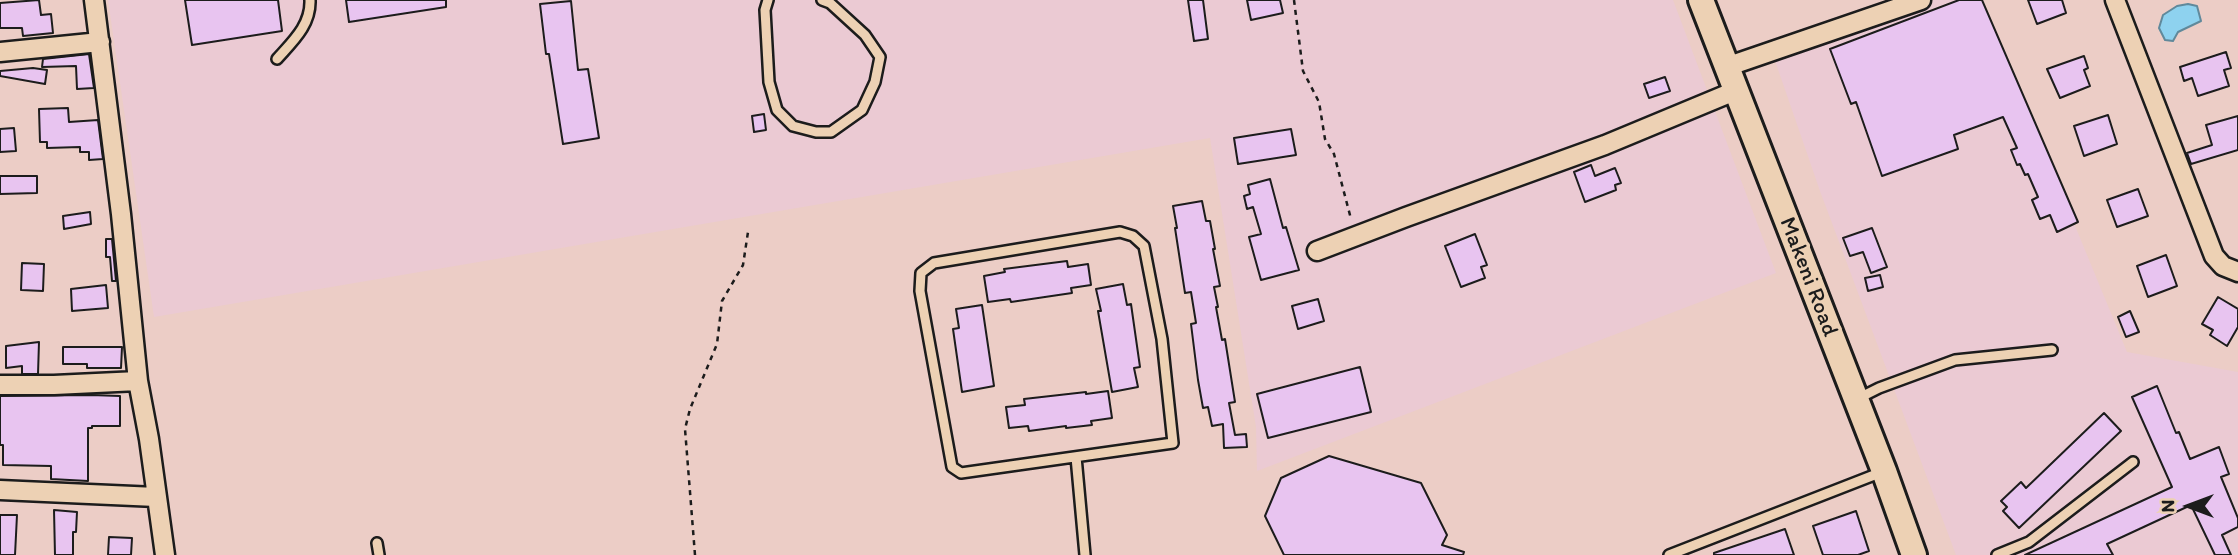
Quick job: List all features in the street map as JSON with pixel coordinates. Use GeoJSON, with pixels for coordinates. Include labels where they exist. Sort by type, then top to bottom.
{"type":"FeatureCollection","features":[{"type":"Feature","properties":{"kind":"main road","name":"Makeni Road"},"geometry":{"type":"LineString","coordinates":[[1701,0],[1914,555]]}},
{"type":"Feature","properties":{"kind":"street"},"geometry":{"type":"LineString","coordinates":[[94,0],[121,214],[138,382],[165,555]]}},
{"type":"Feature","properties":{"kind":"street"},"geometry":{"type":"LineString","coordinates":[[1726,67],[1921,0]]}},
{"type":"Feature","properties":{"kind":"street"},"geometry":{"type":"LineString","coordinates":[[2115,0],[2214,256],[2238,272]]}},
{"type":"Feature","properties":{"kind":"street"},"geometry":{"type":"LineString","coordinates":[[0,52],[100,42]]}},
{"type":"Feature","properties":{"kind":"street"},"geometry":{"type":"LineString","coordinates":[[1317,251],[1605,145],[1735,91]]}},
{"type":"Feature","properties":{"kind":"street"},"geometry":{"type":"LineString","coordinates":[[0,385],[54,386],[138,382]]}},
{"type":"Feature","properties":{"kind":"street"},"geometry":{"type":"LineString","coordinates":[[0,491],[156,497]]}},
{"type":"Feature","properties":{"kind":"lane"},"geometry":{"type":"LineString","coordinates":[[277,59],[307,22],[310,0]]}},
{"type":"Feature","properties":{"kind":"lane"},"geometry":{"type":"LineString","coordinates":[[768,0],[765,10],[769,82],[777,110],[793,126],[816,132],[831,132],[862,110],[875,82],[880,57],[865,35],[830,3],[822,0]]}},
{"type":"Feature","properties":{"kind":"lane"},"geometry":{"type":"LineString","coordinates":[[1120,232],[1133,236],[1144,246],[1162,339],[1173,443],[1076,457],[961,473],[952,467],[920,291],[921,273],[934,263],[1120,232]]}},
{"type":"Feature","properties":{"kind":"lane"},"geometry":{"type":"LineString","coordinates":[[1855,400],[1879,388],[1955,360],[2052,350]]}},
{"type":"Feature","properties":{"kind":"lane"},"geometry":{"type":"LineString","coordinates":[[1076,457],[1084,555]]}},
{"type":"Feature","properties":{"kind":"lane"},"geometry":{"type":"LineString","coordinates":[[1997,555],[2029,542],[2133,462]]}},
{"type":"Feature","properties":{"kind":"lane"},"geometry":{"type":"LineString","coordinates":[[1669,555],[1884,471]]}},
{"type":"Feature","properties":{"kind":"lane"},"geometry":{"type":"LineString","coordinates":[[377,543],[379,555]]}},
{"type":"Feature","properties":{"kind":"path"},"geometry":{"type":"LineString","coordinates":[[1294,0],[1303,71],[1319,102],[1325,139],[1334,154],[1347,210],[1358,236]]}},
{"type":"Feature","properties":{"kind":"path"},"geometry":{"type":"LineString","coordinates":[[695,555],[685,429],[690,409],[717,344],[722,301],[743,264],[748,232]]}},
{"type":"Feature","properties":{"kind":"shaded area"},"geometry":{"type":"Polygon","coordinates":[[[108,0],[1673,0],[1776,273],[1257,471],[1256,427],[1210,138],[154,317],[108,0]]]}},
{"type":"Feature","properties":{"kind":"shaded area"},"geometry":{"type":"Polygon","coordinates":[[[1934,0],[1982,0],[2127,352],[2238,372],[2238,555],[1956,555],[1820,191],[1772,52],[1934,0]]]}},
{"type":"Feature","properties":{"kind":"water"},"geometry":{"type":"Polygon","coordinates":[[[2177,6],[2197,6],[2201,21],[2178,32],[2173,41],[2165,40],[2159,28],[2163,15],[2177,6]]]}},
{"type":"Feature","properties":{"kind":"building"},"geometry":{"type":"Polygon","coordinates":[[[39,0],[41,15],[51,14],[53,33],[23,36],[22,28],[0,28],[0,3],[39,0]]]}},
{"type":"Feature","properties":{"kind":"building"},"geometry":{"type":"Polygon","coordinates":[[[185,0],[278,0],[282,31],[192,45],[185,0]]]}},
{"type":"Feature","properties":{"kind":"building"},"geometry":{"type":"Polygon","coordinates":[[[346,0],[446,0],[446,7],[349,22],[346,0]]]}},
{"type":"Feature","properties":{"kind":"building"},"geometry":{"type":"Polygon","coordinates":[[[1188,0],[1203,0],[1208,39],[1194,41],[1188,0]]]}},
{"type":"Feature","properties":{"kind":"building"},"geometry":{"type":"Polygon","coordinates":[[[1247,0],[1280,0],[1283,13],[1251,20],[1247,0]]]}},
{"type":"Feature","properties":{"kind":"building"},"geometry":{"type":"Polygon","coordinates":[[[1959,0],[1982,0],[2078,222],[2057,232],[2050,215],[2040,219],[2032,200],[2038,197],[2028,174],[2025,175],[2020,164],[2017,165],[2011,150],[2017,148],[2003,117],[1954,135],[1958,149],[1882,176],[1856,102],[1851,104],[1830,49],[1959,0]]]}},
{"type":"Feature","properties":{"kind":"building"},"geometry":{"type":"Polygon","coordinates":[[[2028,0],[2062,0],[2066,13],[2037,24],[2028,0]]]}},
{"type":"Feature","properties":{"kind":"building"},"geometry":{"type":"Polygon","coordinates":[[[571,1],[578,70],[588,69],[599,138],[563,144],[549,54],[546,54],[540,4],[571,1]]]}},
{"type":"Feature","properties":{"kind":"building"},"geometry":{"type":"Polygon","coordinates":[[[2226,52],[2231,68],[2224,70],[2229,86],[2198,96],[2192,78],[2184,81],[2180,67],[2226,52]]]}},
{"type":"Feature","properties":{"kind":"building"},"geometry":{"type":"Polygon","coordinates":[[[89,54],[94,88],[77,89],[76,66],[42,67],[43,59],[89,54]]]}},
{"type":"Feature","properties":{"kind":"building"},"geometry":{"type":"Polygon","coordinates":[[[2084,56],[2088,68],[2084,70],[2090,86],[2060,98],[2047,69],[2084,56]]]}},
{"type":"Feature","properties":{"kind":"building"},"geometry":{"type":"Polygon","coordinates":[[[33,68],[47,70],[45,84],[0,76],[0,71],[33,68]]]}},
{"type":"Feature","properties":{"kind":"building"},"geometry":{"type":"Polygon","coordinates":[[[1665,77],[1670,91],[1649,98],[1644,84],[1665,77]]]}},
{"type":"Feature","properties":{"kind":"building"},"geometry":{"type":"Polygon","coordinates":[[[68,108],[69,122],[98,120],[103,159],[89,160],[89,152],[80,152],[80,147],[47,148],[47,142],[40,142],[39,109],[68,108]]]}},
{"type":"Feature","properties":{"kind":"building"},"geometry":{"type":"Polygon","coordinates":[[[764,114],[766,130],[754,132],[752,116],[764,114]]]}},
{"type":"Feature","properties":{"kind":"building"},"geometry":{"type":"Polygon","coordinates":[[[2108,115],[2117,144],[2084,156],[2074,126],[2108,115]]]}},
{"type":"Feature","properties":{"kind":"building"},"geometry":{"type":"Polygon","coordinates":[[[2238,116],[2238,150],[2191,164],[2187,153],[2212,145],[2206,125],[2238,116]]]}},
{"type":"Feature","properties":{"kind":"building"},"geometry":{"type":"Polygon","coordinates":[[[14,128],[16,151],[0,152],[0,129],[14,128]]]}},
{"type":"Feature","properties":{"kind":"building"},"geometry":{"type":"Polygon","coordinates":[[[1291,129],[1296,155],[1238,164],[1234,138],[1291,129]]]}},
{"type":"Feature","properties":{"kind":"building"},"geometry":{"type":"Polygon","coordinates":[[[1591,165],[1595,176],[1615,168],[1621,183],[1615,185],[1616,190],[1585,202],[1574,172],[1591,165]]]}},
{"type":"Feature","properties":{"kind":"building"},"geometry":{"type":"Polygon","coordinates":[[[0,176],[37,176],[37,193],[0,194],[0,176]]]}},
{"type":"Feature","properties":{"kind":"building"},"geometry":{"type":"Polygon","coordinates":[[[1270,179],[1283,228],[1286,227],[1299,270],[1261,280],[1249,237],[1261,234],[1253,207],[1247,209],[1244,196],[1250,194],[1248,185],[1270,179]]]}},
{"type":"Feature","properties":{"kind":"building"},"geometry":{"type":"Polygon","coordinates":[[[2138,189],[2148,216],[2117,227],[2107,200],[2138,189]]]}},
{"type":"Feature","properties":{"kind":"building"},"geometry":{"type":"Polygon","coordinates":[[[1202,201],[1206,221],[1210,221],[1220,286],[1214,287],[1216,307],[1222,340],[1225,339],[1235,402],[1229,403],[1235,435],[1246,434],[1247,447],[1224,448],[1223,424],[1212,426],[1208,407],[1203,408],[1191,324],[1196,323],[1191,292],[1185,293],[1173,206],[1202,201]]]}},
{"type":"Feature","properties":{"kind":"building"},"geometry":{"type":"Polygon","coordinates":[[[90,212],[91,224],[64,229],[63,216],[90,212]]]}},
{"type":"Feature","properties":{"kind":"building"},"geometry":{"type":"Polygon","coordinates":[[[1872,228],[1887,267],[1871,273],[1863,252],[1850,256],[1843,238],[1872,228]]]}},
{"type":"Feature","properties":{"kind":"building"},"geometry":{"type":"Polygon","coordinates":[[[1475,234],[1487,265],[1481,267],[1485,278],[1461,287],[1445,246],[1475,234]]]}},
{"type":"Feature","properties":{"kind":"building"},"geometry":{"type":"Polygon","coordinates":[[[106,239],[112,239],[116,281],[112,281],[110,257],[106,257],[106,239]]]}},
{"type":"Feature","properties":{"kind":"building"},"geometry":{"type":"Polygon","coordinates":[[[2166,255],[2177,286],[2148,297],[2137,266],[2166,255]]]}},
{"type":"Feature","properties":{"kind":"building"},"geometry":{"type":"Polygon","coordinates":[[[1067,261],[1068,267],[1088,264],[1091,285],[1071,288],[1072,293],[1011,302],[1010,299],[988,302],[984,276],[1005,272],[1004,269],[1067,261]]]}},
{"type":"Feature","properties":{"kind":"building"},"geometry":{"type":"Polygon","coordinates":[[[22,263],[44,264],[43,291],[21,290],[22,263]]]}},
{"type":"Feature","properties":{"kind":"building"},"geometry":{"type":"Polygon","coordinates":[[[1880,275],[1883,287],[1868,291],[1865,278],[1880,275]]]}},
{"type":"Feature","properties":{"kind":"building"},"geometry":{"type":"Polygon","coordinates":[[[1123,284],[1127,305],[1131,304],[1140,367],[1134,368],[1138,387],[1112,392],[1096,289],[1123,284]]]}},
{"type":"Feature","properties":{"kind":"building"},"geometry":{"type":"Polygon","coordinates":[[[106,285],[108,308],[72,311],[71,289],[106,285]]]}},
{"type":"Feature","properties":{"kind":"building"},"geometry":{"type":"Polygon","coordinates":[[[2218,297],[2238,309],[2238,327],[2227,346],[2210,335],[2213,330],[2202,324],[2218,297]]]}},
{"type":"Feature","properties":{"kind":"building"},"geometry":{"type":"Polygon","coordinates":[[[1318,299],[1324,321],[1298,329],[1292,306],[1318,299]]]}},
{"type":"Feature","properties":{"kind":"building"},"geometry":{"type":"Polygon","coordinates":[[[982,305],[994,386],[962,392],[953,329],[959,328],[956,309],[982,305]]]}},
{"type":"Feature","properties":{"kind":"building"},"geometry":{"type":"Polygon","coordinates":[[[2130,311],[2139,332],[2126,337],[2118,317],[2130,311]]]}},
{"type":"Feature","properties":{"kind":"building"},"geometry":{"type":"Polygon","coordinates":[[[39,342],[38,374],[22,374],[22,366],[6,368],[6,346],[39,342]]]}},
{"type":"Feature","properties":{"kind":"building"},"geometry":{"type":"Polygon","coordinates":[[[63,347],[122,347],[121,368],[87,368],[87,364],[63,364],[63,347]]]}},
{"type":"Feature","properties":{"kind":"building"},"geometry":{"type":"Polygon","coordinates":[[[1360,367],[1371,412],[1268,438],[1257,394],[1360,367]]]}},
{"type":"Feature","properties":{"kind":"building"},"geometry":{"type":"Polygon","coordinates":[[[2157,386],[2190,459],[2219,447],[2229,474],[2221,477],[2238,518],[2238,527],[2222,535],[2231,555],[2215,555],[2191,505],[2107,544],[2113,555],[2025,555],[2172,487],[2132,397],[2157,386]]]}},
{"type":"Feature","properties":{"kind":"building"},"geometry":{"type":"Polygon","coordinates":[[[1108,391],[1112,418],[1091,421],[1092,425],[1066,428],[1029,431],[1028,426],[1009,428],[1006,407],[1025,405],[1024,399],[1108,391]]]}},
{"type":"Feature","properties":{"kind":"building"},"geometry":{"type":"Polygon","coordinates":[[[0,396],[120,396],[120,426],[88,428],[88,481],[51,479],[51,466],[3,465],[3,445],[0,445],[0,396]]]}},
{"type":"Feature","properties":{"kind":"building"},"geometry":{"type":"Polygon","coordinates":[[[2104,413],[2121,431],[2019,528],[2003,511],[2007,507],[2001,501],[2021,482],[2026,488],[2104,413]]]}},
{"type":"Feature","properties":{"kind":"building"},"geometry":{"type":"Polygon","coordinates":[[[1329,456],[1421,483],[1447,535],[1442,545],[1464,552],[1463,555],[1284,555],[1265,516],[1281,478],[1329,456]]]}},
{"type":"Feature","properties":{"kind":"building"},"geometry":{"type":"Polygon","coordinates":[[[54,510],[77,512],[76,532],[73,532],[73,555],[55,555],[54,510]]]}},
{"type":"Feature","properties":{"kind":"building"},"geometry":{"type":"Polygon","coordinates":[[[1856,511],[1869,551],[1858,555],[1823,555],[1813,526],[1856,511]]]}},
{"type":"Feature","properties":{"kind":"building"},"geometry":{"type":"Polygon","coordinates":[[[0,515],[17,515],[15,555],[0,555],[0,515]]]}},
{"type":"Feature","properties":{"kind":"building"},"geometry":{"type":"Polygon","coordinates":[[[1785,529],[1794,555],[1714,555],[1714,553],[1785,529]]]}},
{"type":"Feature","properties":{"kind":"building"},"geometry":{"type":"Polygon","coordinates":[[[109,537],[132,538],[131,555],[108,555],[109,537]]]}}]}
